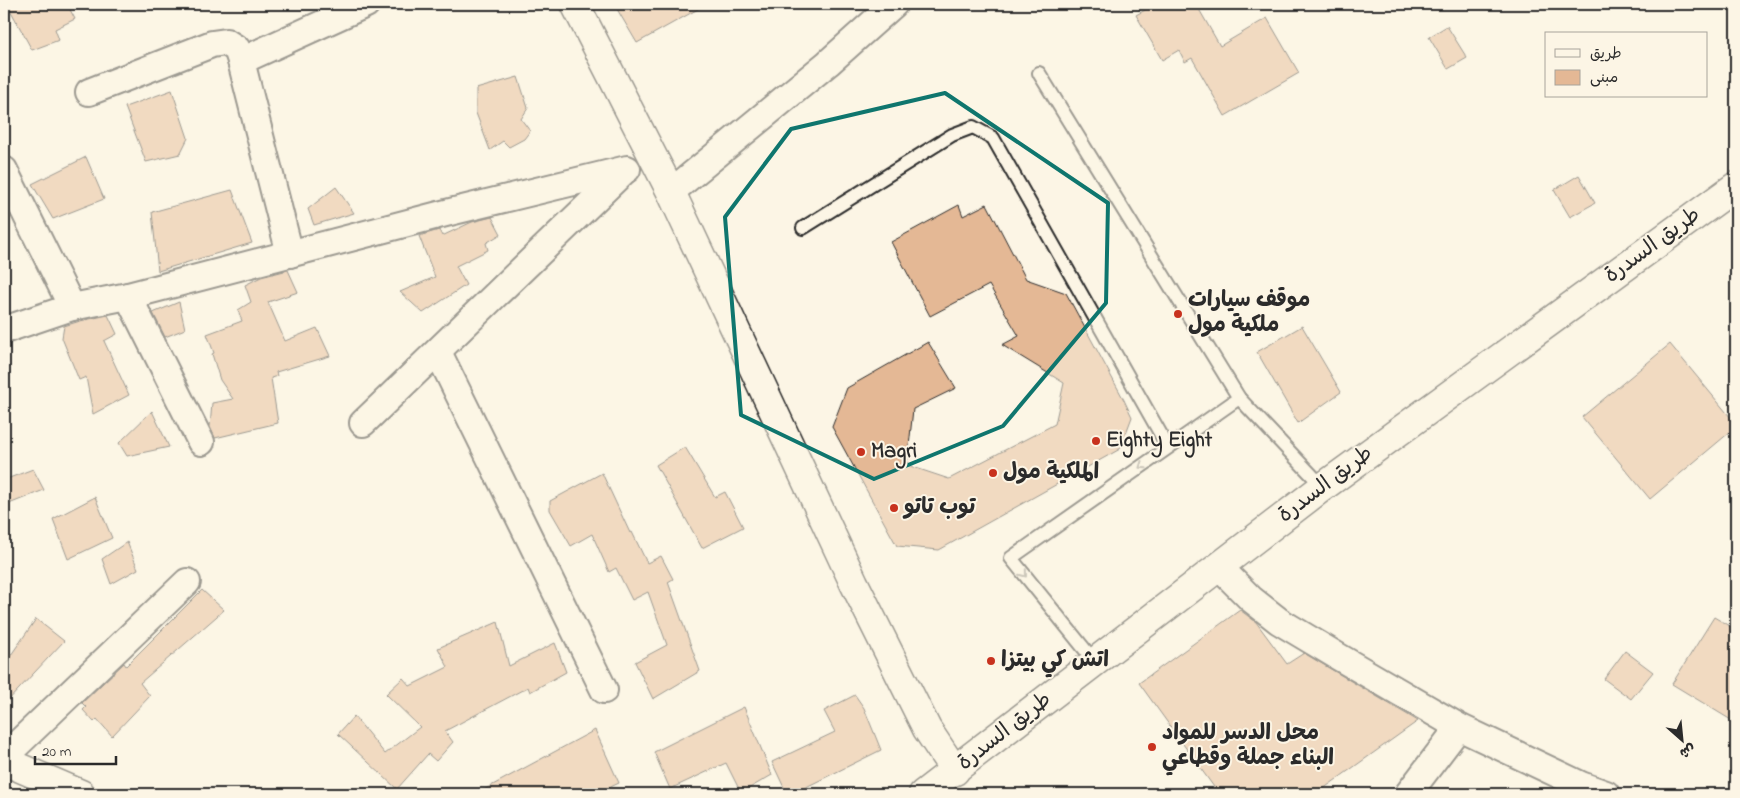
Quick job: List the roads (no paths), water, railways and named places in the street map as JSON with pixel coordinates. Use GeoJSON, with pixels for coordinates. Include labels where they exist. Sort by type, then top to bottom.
{"type":"FeatureCollection","features":[{"type":"Feature","properties":{"kind":"main road"},"geometry":{"type":"LineString","coordinates":[[575,4],[671,192],[854,583],[927,729],[955,771]]}},
{"type":"Feature","properties":{"kind":"main road","name":"طريق السدرة"},"geometry":{"type":"LineString","coordinates":[[924,794],[1323,487],[1736,186]]}},
{"type":"Feature","properties":{"kind":"main road"},"geometry":{"type":"LineString","coordinates":[[4,761],[81,794]]}},
{"type":"Feature","properties":{"kind":"street"},"geometry":{"type":"LineString","coordinates":[[241,61],[366,4]]}},
{"type":"Feature","properties":{"kind":"street"},"geometry":{"type":"LineString","coordinates":[[671,192],[828,63],[894,4]]}},
{"type":"Feature","properties":{"kind":"street"},"geometry":{"type":"LineString","coordinates":[[89,92],[212,44],[226,42],[237,50],[290,254]]}},
{"type":"Feature","properties":{"kind":"street"},"geometry":{"type":"LineString","coordinates":[[364,423],[626,169],[650,152]]}},
{"type":"Feature","properties":{"kind":"street"},"geometry":{"type":"LineString","coordinates":[[4,330],[72,307],[128,296],[626,169]]}},
{"type":"Feature","properties":{"kind":"street"},"geometry":{"type":"LineString","coordinates":[[4,170],[72,307]]}},
{"type":"Feature","properties":{"kind":"street"},"geometry":{"type":"LineString","coordinates":[[128,296],[201,442]]}},
{"type":"Feature","properties":{"kind":"street"},"geometry":{"type":"LineString","coordinates":[[438,352],[604,690]]}},
{"type":"Feature","properties":{"kind":"street"},"geometry":{"type":"LineString","coordinates":[[1219,567],[1251,599],[1279,621],[1459,727],[1581,785],[1606,794]]}},
{"type":"Feature","properties":{"kind":"street"},"geometry":{"type":"LineString","coordinates":[[4,757],[187,582]]}},
{"type":"Feature","properties":{"kind":"street"},"geometry":{"type":"LineString","coordinates":[[1408,794],[1459,727]]}},
{"type":"Feature","properties":{"kind":"lane"},"geometry":{"type":"LineString","coordinates":[[1039,73],[1239,398],[1323,487]]}},
{"type":"Feature","properties":{"kind":"lane"},"geometry":{"type":"LineString","coordinates":[[803,228],[952,135],[973,126],[993,138],[1168,447]]}},
{"type":"Feature","properties":{"kind":"lane"},"geometry":{"type":"LineString","coordinates":[[1095,662],[1011,558],[1239,398]]}},
{"type":"Feature","properties":{"kind":"place","name":"موقف سيارات ملكية مول"},"geometry":{"type":"Point","coordinates":[1178,314]}},
{"type":"Feature","properties":{"kind":"place","name":"Eighty Eight"},"geometry":{"type":"Point","coordinates":[1096,441]}},
{"type":"Feature","properties":{"kind":"place","name":"Magri"},"geometry":{"type":"Point","coordinates":[861,452]}},
{"type":"Feature","properties":{"kind":"place","name":"الملكية مول"},"geometry":{"type":"Point","coordinates":[993,473]}},
{"type":"Feature","properties":{"kind":"place","name":"توب تاتو"},"geometry":{"type":"Point","coordinates":[894,508]}},
{"type":"Feature","properties":{"kind":"place","name":"اتش كي بيتزا"},"geometry":{"type":"Point","coordinates":[991,661]}},
{"type":"Feature","properties":{"kind":"place","name":"محل الدسر للمواد البناء جملة وقطاعي"},"geometry":{"type":"Point","coordinates":[1152,747]}}]}
